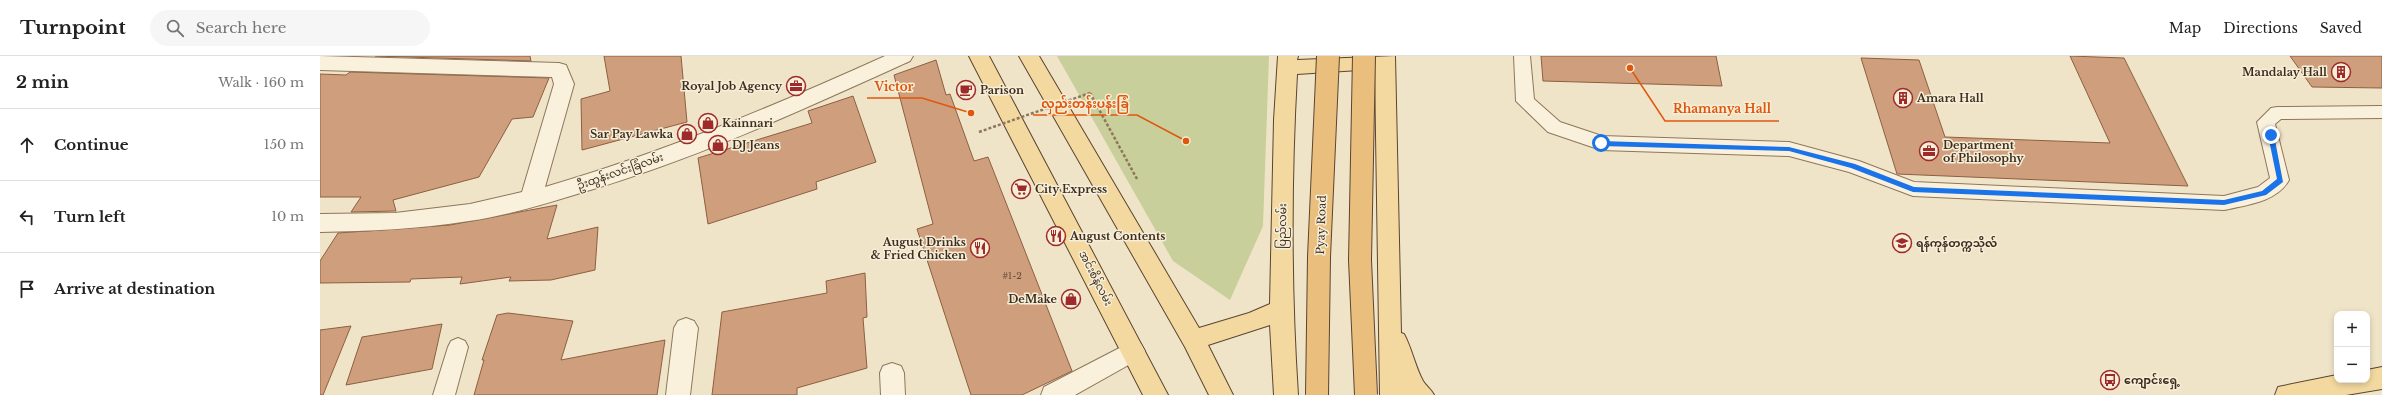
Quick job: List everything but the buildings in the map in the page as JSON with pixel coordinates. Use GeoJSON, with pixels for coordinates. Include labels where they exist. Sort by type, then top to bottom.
{"type":"FeatureCollection","features":[{"type":"Feature","properties":{"kind":"highway","name":"Pyay Road"},"geometry":{"type":"LineString","coordinates":[[1317,395],[1319,257],[1328,56]]}},
{"type":"Feature","properties":{"kind":"highway"},"geometry":{"type":"LineString","coordinates":[[1364,56],[1360,260],[1366,395]]}},
{"type":"Feature","properties":{"kind":"main road","name":"အင်းစိန်လမ်း"},"geometry":{"type":"LineString","coordinates":[[979,56],[1156,395]]}},
{"type":"Feature","properties":{"kind":"main road"},"geometry":{"type":"LineString","coordinates":[[1029,56],[1193,340],[1221,395]]}},
{"type":"Feature","properties":{"kind":"main road"},"geometry":{"type":"LineString","coordinates":[[1288,62],[1385,59],[1389,320],[1392,395]]}},
{"type":"Feature","properties":{"kind":"main road","name":"ပြည်လမ်း"},"geometry":{"type":"LineString","coordinates":[[1286,395],[1281,309],[1284,120],[1288,62]]}},
{"type":"Feature","properties":{"kind":"main road"},"geometry":{"type":"LineString","coordinates":[[1193,340],[1255,321],[1281,309]]}},
{"type":"Feature","properties":{"kind":"main road"},"geometry":{"type":"LineString","coordinates":[[1389,320],[1414,389],[1422,395]]}},
{"type":"Feature","properties":{"kind":"main road"},"geometry":{"type":"LineString","coordinates":[[2287,395],[2382,378]]}},
{"type":"Feature","properties":{"kind":"street","name":"ဦးထွန်းလင်းခြံလမ်း"},"geometry":{"type":"LineString","coordinates":[[320,223],[376,222],[456,215],[530,199],[606,178],[774,115],[903,56]]}},
{"type":"Feature","properties":{"kind":"street"},"geometry":{"type":"LineString","coordinates":[[320,63],[558,70],[564,84],[530,199]]}},
{"type":"Feature","properties":{"kind":"street"},"geometry":{"type":"LineString","coordinates":[[678,395],[686,328]]}},
{"type":"Feature","properties":{"kind":"street"},"geometry":{"type":"LineString","coordinates":[[1053,395],[1133,351]]}},
{"type":"Feature","properties":{"kind":"lane"},"geometry":{"type":"LineString","coordinates":[[1522,56],[1525,101],[1554,127],[1601,143],[1789,149],[1853,166],[1913,189],[2224,203],[2264,193],[2280,180],[2266,122],[2277,113],[2382,112]]}},
{"type":"Feature","properties":{"kind":"lane"},"geometry":{"type":"LineString","coordinates":[[444,395],[458,346]]}},
{"type":"Feature","properties":{"kind":"path"},"geometry":{"type":"LineString","coordinates":[[979,132],[1090,93],[1137,179]]}},
{"type":"Feature","properties":{"kind":"green space"},"geometry":{"type":"Polygon","coordinates":[[[1057,56],[1269,56],[1263,226],[1230,300],[1173,261],[1057,56]]]}},
{"type":"Feature","properties":{"kind":"place","name":"Rhamanya Hall"},"geometry":{"type":"Point","coordinates":[1630,68]}},
{"type":"Feature","properties":{"kind":"place","name":"Mandalay Hall"},"geometry":{"type":"Point","coordinates":[2341,72]}},
{"type":"Feature","properties":{"kind":"place","name":"Royal Job Agency"},"geometry":{"type":"Point","coordinates":[796,86]}},
{"type":"Feature","properties":{"kind":"place","name":"Parison"},"geometry":{"type":"Point","coordinates":[966,90]}},
{"type":"Feature","properties":{"kind":"place","name":"Amara Hall"},"geometry":{"type":"Point","coordinates":[1903,98]}},
{"type":"Feature","properties":{"kind":"place","name":"Victor"},"geometry":{"type":"Point","coordinates":[971,113]}},
{"type":"Feature","properties":{"kind":"place","name":"Kainnari"},"geometry":{"type":"Point","coordinates":[708,123]}},
{"type":"Feature","properties":{"kind":"place","name":"Sar Pay Lawka"},"geometry":{"type":"Point","coordinates":[687,134]}},
{"type":"Feature","properties":{"kind":"place","name":"လှည်းတန်းပန်းခြံ"},"geometry":{"type":"Point","coordinates":[1186,141]}},
{"type":"Feature","properties":{"kind":"place","name":"DJ Jeans"},"geometry":{"type":"Point","coordinates":[718,145]}},
{"type":"Feature","properties":{"kind":"place","name":"Department of Philosophy"},"geometry":{"type":"Point","coordinates":[1929,151]}},
{"type":"Feature","properties":{"kind":"place","name":"City Express"},"geometry":{"type":"Point","coordinates":[1021,189]}},
{"type":"Feature","properties":{"kind":"place","name":"August Contents"},"geometry":{"type":"Point","coordinates":[1056,236]}},
{"type":"Feature","properties":{"kind":"place","name":"ရန်ကုန်တက္ကသိုလ်"},"geometry":{"type":"Point","coordinates":[1902,243]}},
{"type":"Feature","properties":{"kind":"place","name":"August Drinks & Fried Chicken"},"geometry":{"type":"Point","coordinates":[980,248]}},
{"type":"Feature","properties":{"kind":"place","name":"DeMake"},"geometry":{"type":"Point","coordinates":[1071,299]}},
{"type":"Feature","properties":{"kind":"place","name":"ကျောင်းရှေ့"},"geometry":{"type":"Point","coordinates":[2110,380]}},
{"type":"Feature","properties":{"kind":"route"},"geometry":{"type":"LineString","coordinates":[[1601,143],[1789,149],[1853,166],[1913,189],[2224,203],[2264,193],[2280,180],[2271,135]]}}]}
